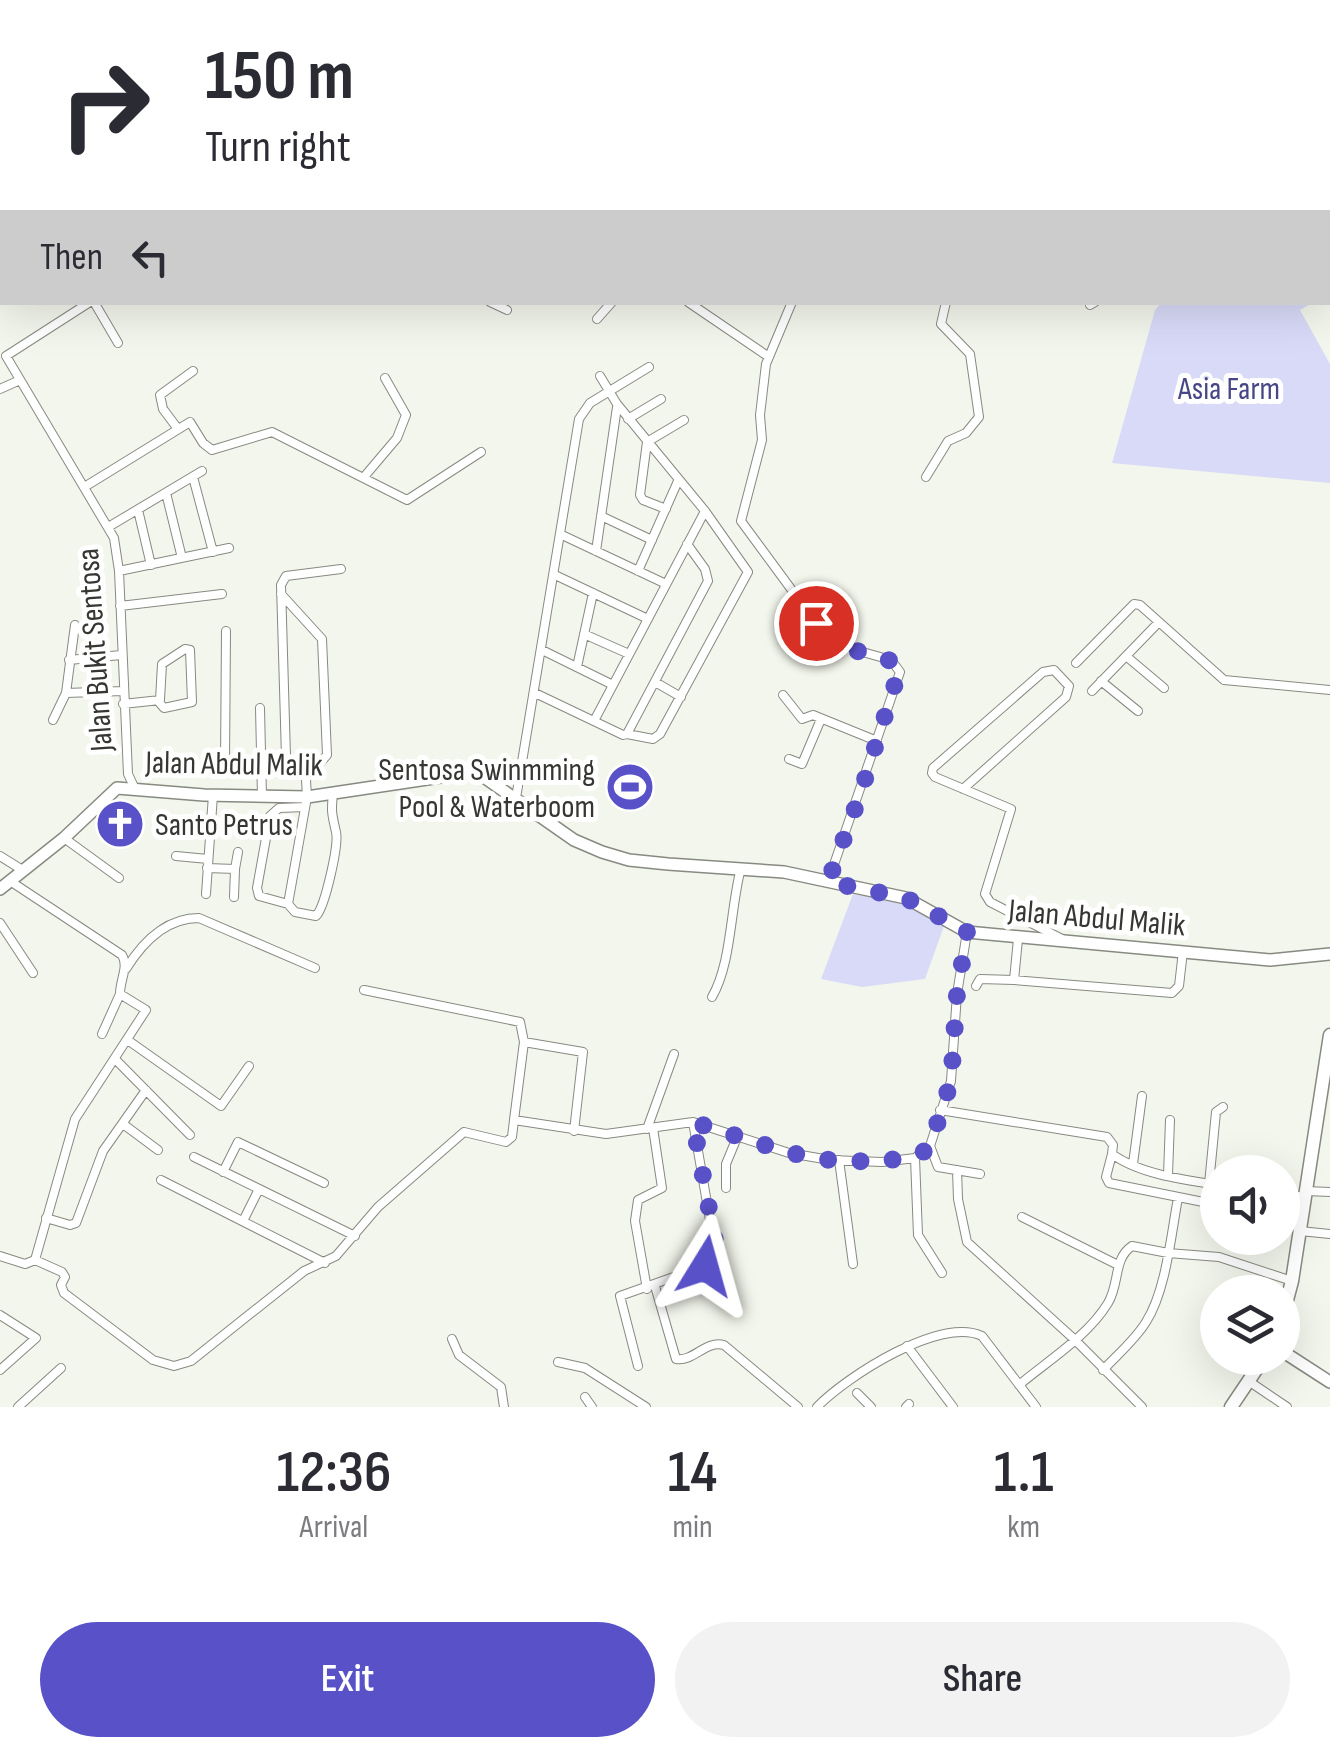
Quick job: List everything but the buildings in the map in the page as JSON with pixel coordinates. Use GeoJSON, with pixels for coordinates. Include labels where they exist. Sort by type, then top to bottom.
{"type":"FeatureCollection","features":[{"type":"Feature","properties":{"kind":"main road"},"geometry":{"type":"LineString","coordinates":[[1300,1231],[1330,1035]]}},
{"type":"Feature","properties":{"kind":"main road"},"geometry":{"type":"LineString","coordinates":[[1231,1407],[1254,1375]]}},
{"type":"Feature","properties":{"kind":"street"},"geometry":{"type":"LineString","coordinates":[[3,355],[87,305]]}},
{"type":"Feature","properties":{"kind":"street"},"geometry":{"type":"LineString","coordinates":[[94,305],[118,343]]}},
{"type":"Feature","properties":{"kind":"street"},"geometry":{"type":"LineString","coordinates":[[496,305],[507,310]]}},
{"type":"Feature","properties":{"kind":"street"},"geometry":{"type":"LineString","coordinates":[[597,318],[609,305]]}},
{"type":"Feature","properties":{"kind":"street"},"geometry":{"type":"LineString","coordinates":[[692,305],[768,357]]}},
{"type":"Feature","properties":{"kind":"street"},"geometry":{"type":"LineString","coordinates":[[791,305],[768,357],[760,415],[760,453],[742,509],[742,521],[819,627],[859,652],[891,660],[900,668],[828,882]]}},
{"type":"Feature","properties":{"kind":"street"},"geometry":{"type":"LineString","coordinates":[[926,476],[948,441],[966,433],[979,416],[970,354],[941,324],[945,305]]}},
{"type":"Feature","properties":{"kind":"street","name":"Jalan Bukit Sentosa"},"geometry":{"type":"LineString","coordinates":[[3,355],[110,526],[118,571],[128,774],[135,788]]}},
{"type":"Feature","properties":{"kind":"street"},"geometry":{"type":"LineString","coordinates":[[516,798],[579,419],[590,403],[649,367]]}},
{"type":"Feature","properties":{"kind":"street"},"geometry":{"type":"LineString","coordinates":[[178,429],[163,409],[160,395],[194,371]]}},
{"type":"Feature","properties":{"kind":"street"},"geometry":{"type":"LineString","coordinates":[[535,693],[623,735],[654,740],[748,572],[705,511],[616,404],[600,376]]}},
{"type":"Feature","properties":{"kind":"street"},"geometry":{"type":"LineString","coordinates":[[364,476],[397,438],[406,415],[385,378]]}},
{"type":"Feature","properties":{"kind":"street"},"geometry":{"type":"LineString","coordinates":[[0,390],[20,380]]}},
{"type":"Feature","properties":{"kind":"street"},"geometry":{"type":"LineString","coordinates":[[628,419],[661,399]]}},
{"type":"Feature","properties":{"kind":"street"},"geometry":{"type":"LineString","coordinates":[[596,551],[616,404]]}},
{"type":"Feature","properties":{"kind":"street"},"geometry":{"type":"LineString","coordinates":[[647,442],[684,420]]}},
{"type":"Feature","properties":{"kind":"street"},"geometry":{"type":"LineString","coordinates":[[86,486],[192,422],[208,448],[218,450],[272,432],[412,499],[481,452]]}},
{"type":"Feature","properties":{"kind":"street"},"geometry":{"type":"LineString","coordinates":[[647,442],[640,496],[666,509]]}},
{"type":"Feature","properties":{"kind":"street"},"geometry":{"type":"LineString","coordinates":[[110,526],[202,471]]}},
{"type":"Feature","properties":{"kind":"street"},"geometry":{"type":"LineString","coordinates":[[193,477],[213,552]]}},
{"type":"Feature","properties":{"kind":"street"},"geometry":{"type":"LineString","coordinates":[[638,571],[678,480]]}},
{"type":"Feature","properties":{"kind":"street"},"geometry":{"type":"LineString","coordinates":[[166,493],[182,558]]}},
{"type":"Feature","properties":{"kind":"street"},"geometry":{"type":"LineString","coordinates":[[138,510],[151,565]]}},
{"type":"Feature","properties":{"kind":"street"},"geometry":{"type":"LineString","coordinates":[[594,721],[705,511]]}},
{"type":"Feature","properties":{"kind":"street"},"geometry":{"type":"LineString","coordinates":[[601,516],[652,540]]}},
{"type":"Feature","properties":{"kind":"street"},"geometry":{"type":"LineString","coordinates":[[562,535],[666,584]]}},
{"type":"Feature","properties":{"kind":"street"},"geometry":{"type":"LineString","coordinates":[[628,734],[708,581],[706,569],[688,544]]}},
{"type":"Feature","properties":{"kind":"street"},"geometry":{"type":"LineString","coordinates":[[118,571],[228,548]]}},
{"type":"Feature","properties":{"kind":"street"},"geometry":{"type":"LineString","coordinates":[[281,594],[319,633],[324,648],[327,755],[320,763],[292,764],[286,757],[281,594],[286,576],[341,570]]}},
{"type":"Feature","properties":{"kind":"street"},"geometry":{"type":"LineString","coordinates":[[555,575],[648,619]]}},
{"type":"Feature","properties":{"kind":"street"},"geometry":{"type":"LineString","coordinates":[[577,667],[594,593]]}},
{"type":"Feature","properties":{"kind":"street"},"geometry":{"type":"LineString","coordinates":[[120,606],[222,594]]}},
{"type":"Feature","properties":{"kind":"street"},"geometry":{"type":"LineString","coordinates":[[1076,663],[1134,604],[1140,605],[1224,680],[1330,690]]}},
{"type":"Feature","properties":{"kind":"street"},"geometry":{"type":"LineString","coordinates":[[1092,691],[1158,622]]}},
{"type":"Feature","properties":{"kind":"street"},"geometry":{"type":"LineString","coordinates":[[53,720],[66,692],[76,625]]}},
{"type":"Feature","properties":{"kind":"street"},"geometry":{"type":"LineString","coordinates":[[226,631],[225,763],[232,767],[260,764]]}},
{"type":"Feature","properties":{"kind":"street"},"geometry":{"type":"LineString","coordinates":[[584,634],[629,654]]}},
{"type":"Feature","properties":{"kind":"street"},"geometry":{"type":"LineString","coordinates":[[187,648],[191,654],[192,702],[164,708],[158,701],[162,664],[187,648]]}},
{"type":"Feature","properties":{"kind":"street"},"geometry":{"type":"LineString","coordinates":[[542,650],[613,685]]}},
{"type":"Feature","properties":{"kind":"street"},"geometry":{"type":"LineString","coordinates":[[69,660],[121,655]]}},
{"type":"Feature","properties":{"kind":"street"},"geometry":{"type":"LineString","coordinates":[[1126,656],[1164,688]]}},
{"type":"Feature","properties":{"kind":"street"},"geometry":{"type":"LineString","coordinates":[[963,789],[1066,697],[1069,686],[1054,670],[1043,672],[934,768],[936,777],[1011,811],[986,889],[987,899],[1066,942]]}},
{"type":"Feature","properties":{"kind":"street"},"geometry":{"type":"LineString","coordinates":[[655,682],[681,697]]}},
{"type":"Feature","properties":{"kind":"street"},"geometry":{"type":"LineString","coordinates":[[1102,682],[1138,711]]}},
{"type":"Feature","properties":{"kind":"street"},"geometry":{"type":"LineString","coordinates":[[66,692],[122,691]]}},
{"type":"Feature","properties":{"kind":"street"},"geometry":{"type":"LineString","coordinates":[[783,695],[799,718],[813,715],[877,741]]}},
{"type":"Feature","properties":{"kind":"street"},"geometry":{"type":"LineString","coordinates":[[123,704],[158,701]]}},
{"type":"Feature","properties":{"kind":"street"},"geometry":{"type":"LineString","coordinates":[[260,708],[262,796]]}},
{"type":"Feature","properties":{"kind":"street"},"geometry":{"type":"LineString","coordinates":[[789,759],[802,764],[822,719]]}},
{"type":"Feature","properties":{"kind":"street"},"geometry":{"type":"LineString","coordinates":[[288,904],[306,802],[305,764]]}},
{"type":"Feature","properties":{"kind":"street","name":"Jalan Abdul Malik"},"geometry":{"type":"LineString","coordinates":[[117,788],[306,802],[333,793],[467,773],[481,775],[574,840],[602,852],[629,860],[784,872],[906,898],[967,932],[1018,940],[1270,960],[1330,954]]}},
{"type":"Feature","properties":{"kind":"street"},"geometry":{"type":"LineString","coordinates":[[126,969],[117,950],[5,885],[64,838],[128,774]]}},
{"type":"Feature","properties":{"kind":"street"},"geometry":{"type":"LineString","coordinates":[[306,802],[274,811],[257,888],[259,896],[316,916],[324,906],[336,835],[330,820],[333,793]]}},
{"type":"Feature","properties":{"kind":"street"},"geometry":{"type":"LineString","coordinates":[[206,894],[213,795]]}},
{"type":"Feature","properties":{"kind":"street"},"geometry":{"type":"LineString","coordinates":[[64,838],[119,878]]}},
{"type":"Feature","properties":{"kind":"street"},"geometry":{"type":"LineString","coordinates":[[234,897],[238,852]]}},
{"type":"Feature","properties":{"kind":"street"},"geometry":{"type":"LineString","coordinates":[[0,856],[24,871]]}},
{"type":"Feature","properties":{"kind":"street"},"geometry":{"type":"LineString","coordinates":[[176,856],[235,869]]}},
{"type":"Feature","properties":{"kind":"street"},"geometry":{"type":"LineString","coordinates":[[712,997],[724,969],[732,900],[741,868]]}},
{"type":"Feature","properties":{"kind":"street"},"geometry":{"type":"LineString","coordinates":[[102,1034],[120,994],[126,969],[142,947],[162,929],[191,918],[315,968]]}},
{"type":"Feature","properties":{"kind":"street"},"geometry":{"type":"LineString","coordinates":[[0,923],[34,973]]}},
{"type":"Feature","properties":{"kind":"street"},"geometry":{"type":"LineString","coordinates":[[967,932],[957,994],[951,1081],[930,1146],[938,1167],[980,1174]]}},
{"type":"Feature","properties":{"kind":"street"},"geometry":{"type":"LineString","coordinates":[[1014,980],[1018,940]]}},
{"type":"Feature","properties":{"kind":"street"},"geometry":{"type":"LineString","coordinates":[[976,986],[980,979],[1014,980],[1172,993],[1179,986],[1183,951]]}},
{"type":"Feature","properties":{"kind":"street"},"geometry":{"type":"LineString","coordinates":[[0,1256],[25,1264],[35,1260],[62,1272],[64,1294],[153,1360],[174,1366],[198,1357],[304,1271],[336,1256],[378,1207],[464,1132],[509,1142],[524,1042],[520,1022],[364,990]]}},
{"type":"Feature","properties":{"kind":"street"},"geometry":{"type":"LineString","coordinates":[[35,1260],[75,1120],[146,1010],[120,994]]}},
{"type":"Feature","properties":{"kind":"street"},"geometry":{"type":"LineString","coordinates":[[129,1041],[221,1106],[249,1066]]}},
{"type":"Feature","properties":{"kind":"street"},"geometry":{"type":"LineString","coordinates":[[524,1042],[583,1052],[574,1131]]}},
{"type":"Feature","properties":{"kind":"street"},"geometry":{"type":"LineString","coordinates":[[674,1054],[650,1129],[662,1188],[638,1200],[635,1221],[651,1288],[676,1358],[686,1359],[709,1345],[724,1345],[798,1407]]}},
{"type":"Feature","properties":{"kind":"street"},"geometry":{"type":"LineString","coordinates":[[116,1060],[190,1135]]}},
{"type":"Feature","properties":{"kind":"street"},"geometry":{"type":"LineString","coordinates":[[46,1218],[76,1223],[104,1151],[146,1090]]}},
{"type":"Feature","properties":{"kind":"street"},"geometry":{"type":"LineString","coordinates":[[1134,1164],[1142,1096]]}},
{"type":"Feature","properties":{"kind":"street"},"geometry":{"type":"LineString","coordinates":[[1214,1155],[1216,1112],[1222,1108]]}},
{"type":"Feature","properties":{"kind":"street"},"geometry":{"type":"LineString","coordinates":[[940,1110],[1107,1137],[1113,1145],[1106,1182],[1200,1202]]}},
{"type":"Feature","properties":{"kind":"street"},"geometry":{"type":"LineString","coordinates":[[514,1120],[606,1134],[693,1122],[790,1153],[840,1160],[882,1162],[914,1158],[930,1146]]}},
{"type":"Feature","properties":{"kind":"street"},"geometry":{"type":"LineString","coordinates":[[1168,1175],[1170,1120]]}},
{"type":"Feature","properties":{"kind":"street"},"geometry":{"type":"LineString","coordinates":[[638,1366],[620,1296],[705,1266],[716,1255],[693,1122]]}},
{"type":"Feature","properties":{"kind":"street"},"geometry":{"type":"LineString","coordinates":[[122,1124],[158,1150]]}},
{"type":"Feature","properties":{"kind":"street"},"geometry":{"type":"LineString","coordinates":[[726,1188],[726,1164],[738,1136]]}},
{"type":"Feature","properties":{"kind":"street"},"geometry":{"type":"LineString","coordinates":[[223,1172],[238,1142],[324,1184]]}},
{"type":"Feature","properties":{"kind":"street"},"geometry":{"type":"LineString","coordinates":[[1112,1154],[1168,1175],[1200,1181]]}},
{"type":"Feature","properties":{"kind":"street"},"geometry":{"type":"LineString","coordinates":[[194,1157],[354,1236]]}},
{"type":"Feature","properties":{"kind":"street"},"geometry":{"type":"LineString","coordinates":[[914,1158],[918,1235],[942,1273]]}},
{"type":"Feature","properties":{"kind":"street"},"geometry":{"type":"LineString","coordinates":[[840,1160],[853,1264]]}},
{"type":"Feature","properties":{"kind":"street"},"geometry":{"type":"LineString","coordinates":[[957,1170],[965,1238],[1142,1407]]}},
{"type":"Feature","properties":{"kind":"street"},"geometry":{"type":"LineString","coordinates":[[161,1180],[324,1263]]}},
{"type":"Feature","properties":{"kind":"street"},"geometry":{"type":"LineString","coordinates":[[243,1221],[259,1190]]}},
{"type":"Feature","properties":{"kind":"street"},"geometry":{"type":"LineString","coordinates":[[1300,1194],[1330,1192]]}},
{"type":"Feature","properties":{"kind":"street"},"geometry":{"type":"LineString","coordinates":[[1103,1370],[1148,1320],[1168,1253],[1178,1198]]}},
{"type":"Feature","properties":{"kind":"street"},"geometry":{"type":"LineString","coordinates":[[1022,1218],[1118,1265]]}},
{"type":"Feature","properties":{"kind":"street"},"geometry":{"type":"LineString","coordinates":[[1300,1231],[1330,1234]]}},
{"type":"Feature","properties":{"kind":"street"},"geometry":{"type":"LineString","coordinates":[[1019,1384],[1074,1339],[1108,1303],[1116,1286],[1122,1254],[1132,1246],[1219,1257],[1274,1275]]}},
{"type":"Feature","properties":{"kind":"street"},"geometry":{"type":"LineString","coordinates":[[0,1315],[36,1338],[0,1370]]}},
{"type":"Feature","properties":{"kind":"street"},"geometry":{"type":"LineString","coordinates":[[817,1407],[836,1390],[907,1346],[935,1337],[978,1334],[1019,1384],[1030,1405]]}},
{"type":"Feature","properties":{"kind":"street"},"geometry":{"type":"LineString","coordinates":[[452,1339],[459,1355],[501,1387],[504,1407]]}},
{"type":"Feature","properties":{"kind":"street"},"geometry":{"type":"LineString","coordinates":[[907,1346],[953,1407]]}},
{"type":"Feature","properties":{"kind":"street"},"geometry":{"type":"LineString","coordinates":[[558,1362],[584,1368],[646,1407]]}},
{"type":"Feature","properties":{"kind":"street"},"geometry":{"type":"LineString","coordinates":[[1300,1363],[1330,1382]]}},
{"type":"Feature","properties":{"kind":"street"},"geometry":{"type":"LineString","coordinates":[[18,1407],[61,1368]]}},
{"type":"Feature","properties":{"kind":"street"},"geometry":{"type":"LineString","coordinates":[[1250,1382],[1287,1407]]}},
{"type":"Feature","properties":{"kind":"street"},"geometry":{"type":"LineString","coordinates":[[856,1393],[871,1407]]}},
{"type":"Feature","properties":{"kind":"street"},"geometry":{"type":"LineString","coordinates":[[585,1397],[592,1407]]}},
{"type":"Feature","properties":{"kind":"green space","name":"Asia Farm"},"geometry":{"type":"Polygon","coordinates":[[[1159,305],[1309,305],[1300,310],[1330,364],[1330,483],[1112,463],[1159,305]]]}},
{"type":"Feature","properties":{"kind":"green space"},"geometry":{"type":"Polygon","coordinates":[[[853,894],[904,902],[944,926],[925,979],[862,987],[821,979],[853,894]]]}},
{"type":"Feature","properties":{"kind":"place","name":"Sentosa Swinmming Pool & Waterboom"},"geometry":{"type":"Point","coordinates":[630,787]}},
{"type":"Feature","properties":{"kind":"place","name":"Santo Petrus"},"geometry":{"type":"Point","coordinates":[120,824]}},
{"type":"Feature","properties":{"kind":"route"},"geometry":{"type":"LineString","coordinates":[[705,1266],[714,1260],[716,1246],[693,1122],[790,1153],[830,1160],[882,1162],[914,1158],[930,1146],[951,1081],[957,994],[967,932],[906,898],[828,882],[900,668],[891,660],[859,652],[816,623]]}}]}
